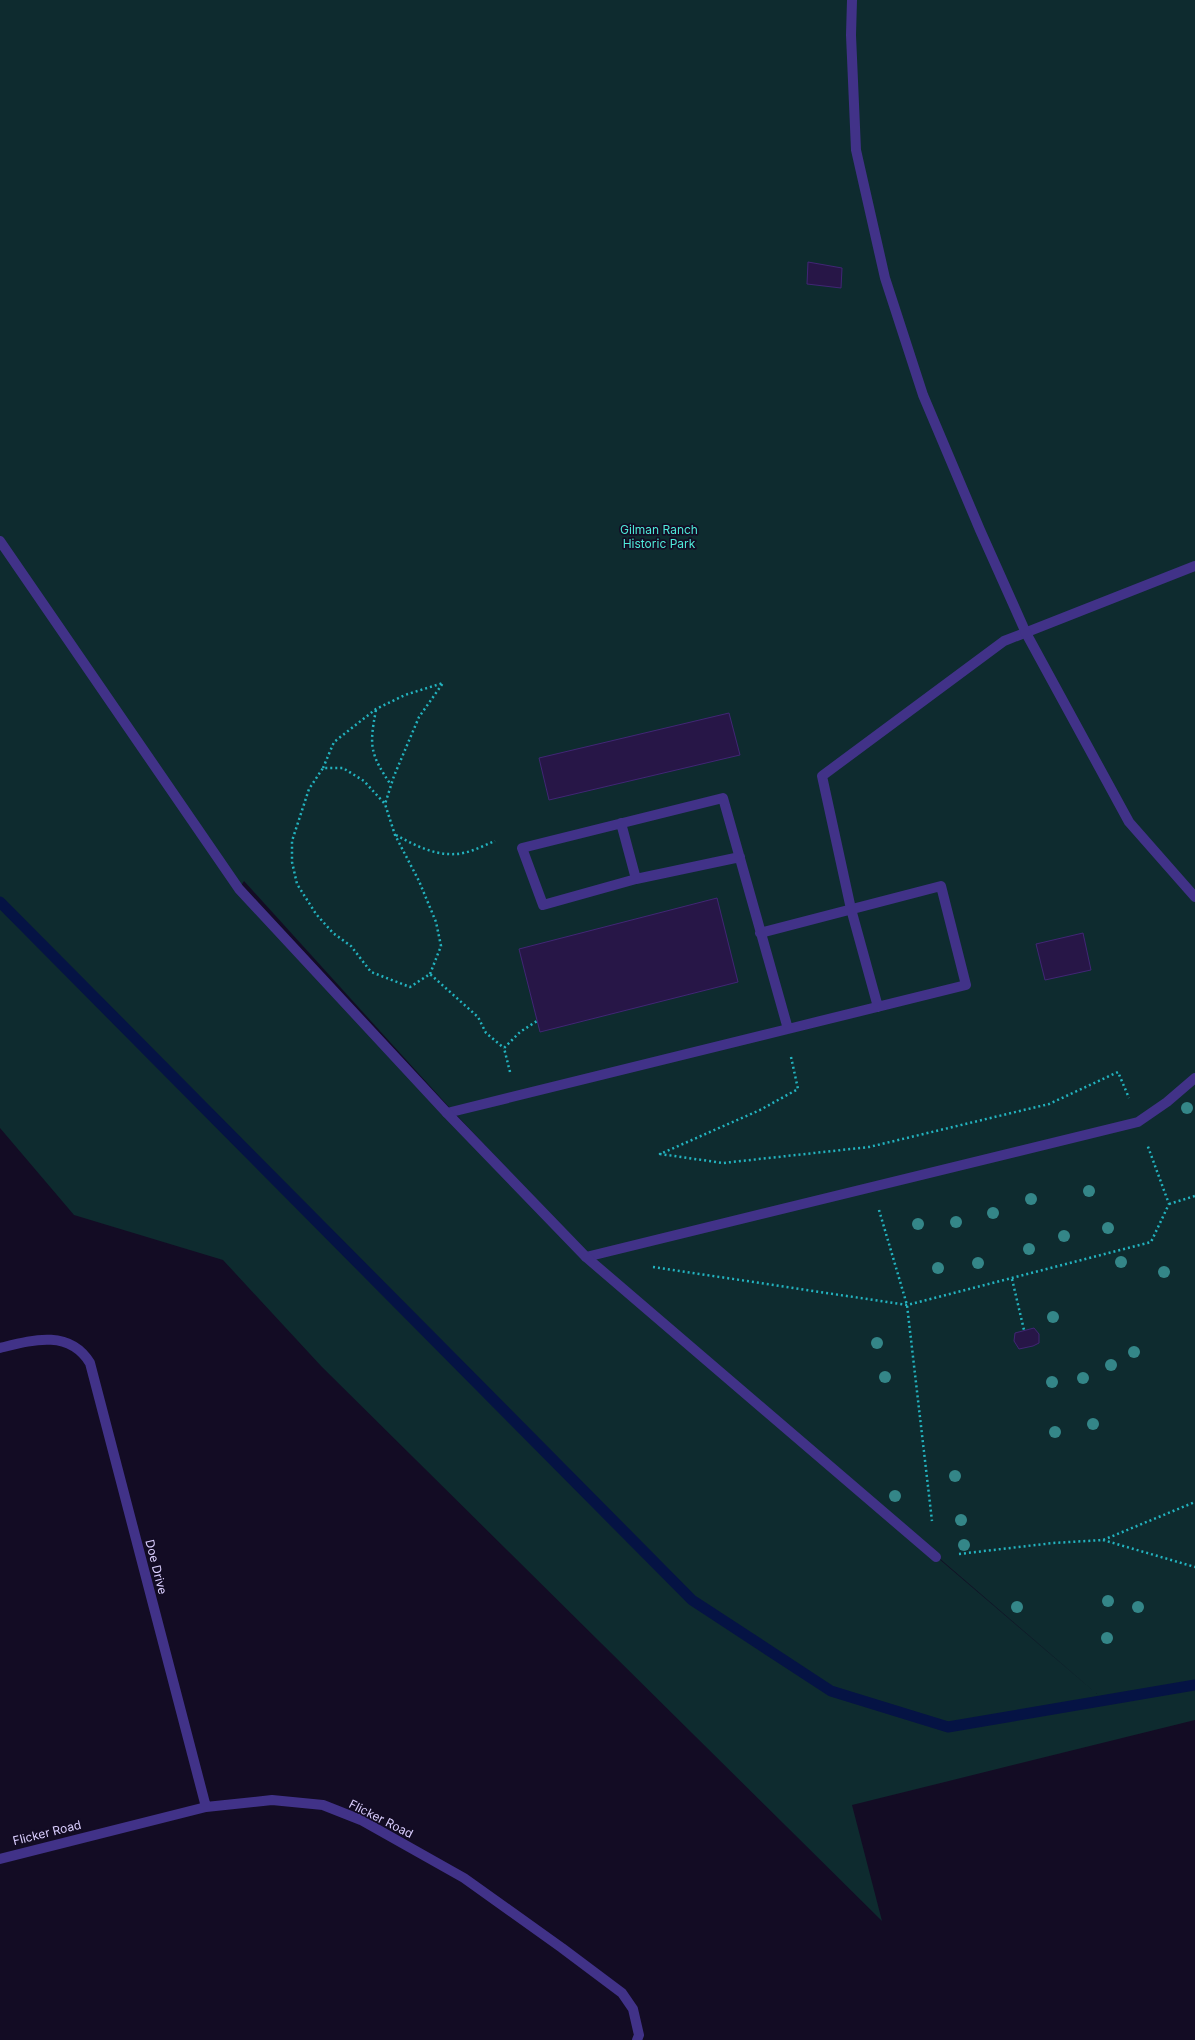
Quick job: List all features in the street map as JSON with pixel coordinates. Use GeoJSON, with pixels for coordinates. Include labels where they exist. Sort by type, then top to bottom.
{"type":"FeatureCollection","features":[{"type":"Feature","properties":{"kind":"street"},"geometry":{"type":"LineString","coordinates":[[852,0],[851,35],[856,150],[885,278],[923,395],[980,530],[1026,633],[1129,822],[1195,897]]}},
{"type":"Feature","properties":{"kind":"street"},"geometry":{"type":"LineString","coordinates":[[0,541],[239,889],[447,1113],[586,1257],[936,1557]]}},
{"type":"Feature","properties":{"kind":"street"},"geometry":{"type":"LineString","coordinates":[[878,1007],[851,909],[822,776],[1004,641],[1195,566]]}},
{"type":"Feature","properties":{"kind":"street"},"geometry":{"type":"LineString","coordinates":[[740,857],[636,879],[543,905],[522,848],[723,798],[740,857],[760,933],[788,1030]]}},
{"type":"Feature","properties":{"kind":"street"},"geometry":{"type":"LineString","coordinates":[[621,823],[636,879]]}},
{"type":"Feature","properties":{"kind":"street"},"geometry":{"type":"LineString","coordinates":[[447,1113],[966,985],[941,886],[760,933]]}},
{"type":"Feature","properties":{"kind":"street"},"geometry":{"type":"LineString","coordinates":[[586,1257],[1138,1122],[1167,1102],[1195,1078]]}},
{"type":"Feature","properties":{"kind":"street","name":"Doe Drive"},"geometry":{"type":"LineString","coordinates":[[0,1348],[46,1338],[67,1343],[82,1350],[90,1363],[206,1807]]}},
{"type":"Feature","properties":{"kind":"street","name":"Flicker Road"},"geometry":{"type":"LineString","coordinates":[[0,1859],[206,1807],[272,1800],[323,1805],[361,1820],[470,1883],[622,1993],[633,2009],[639,2034],[637,2040]]}},
{"type":"Feature","properties":{"kind":"path"},"geometry":{"type":"LineString","coordinates":[[323,768],[343,768],[364,781],[385,804],[395,835],[416,875],[436,922],[441,946],[430,974],[410,987],[371,972],[351,946],[333,933],[316,914],[297,884],[292,862],[292,841],[309,789],[323,768],[334,742],[376,708],[405,694],[443,683],[419,717],[385,804]]}},
{"type":"Feature","properties":{"kind":"path"},"geometry":{"type":"LineString","coordinates":[[376,708],[371,737],[376,764],[391,786]]}},
{"type":"Feature","properties":{"kind":"path"},"geometry":{"type":"LineString","coordinates":[[395,835],[412,844],[442,854],[463,853],[495,841]]}},
{"type":"Feature","properties":{"kind":"path"},"geometry":{"type":"LineString","coordinates":[[430,974],[478,1017],[486,1033],[504,1048],[517,1096]]}},
{"type":"Feature","properties":{"kind":"path"},"geometry":{"type":"LineString","coordinates":[[504,1048],[520,1032],[537,1021]]}},
{"type":"Feature","properties":{"kind":"path"},"geometry":{"type":"LineString","coordinates":[[649,1266],[907,1305],[1151,1242],[1169,1204],[1118,1072],[1049,1104],[868,1147],[723,1163],[660,1154],[760,1110],[798,1089],[791,1057]]}},
{"type":"Feature","properties":{"kind":"path"},"geometry":{"type":"LineString","coordinates":[[872,1188],[907,1305],[936,1557],[1053,1542],[1103,1540],[1195,1566]]}},
{"type":"Feature","properties":{"kind":"path"},"geometry":{"type":"LineString","coordinates":[[1169,1204],[1195,1196]]}},
{"type":"Feature","properties":{"kind":"path"},"geometry":{"type":"LineString","coordinates":[[1012,1279],[1024,1330]]}},
{"type":"Feature","properties":{"kind":"path"},"geometry":{"type":"LineString","coordinates":[[1103,1540],[1195,1502]]}},
{"type":"Feature","properties":{"kind":"green space","name":"Gilman Ranch Historic Park"},"geometry":{"type":"Polygon","coordinates":[[[0,0],[1195,0],[1195,1720],[852,1805],[882,1921],[322,1367],[223,1260],[74,1215],[0,1128],[0,0]],[[244,881],[239,889],[586,1257],[1097,1694],[593,1260],[448,1106],[244,881]]]}},
{"type":"Feature","properties":{"kind":"building"},"geometry":{"type":"Polygon","coordinates":[[[808,262],[842,268],[841,288],[807,284],[808,262]]]}},
{"type":"Feature","properties":{"kind":"building"},"geometry":{"type":"Polygon","coordinates":[[[729,713],[740,755],[549,800],[539,758],[729,713]]]}},
{"type":"Feature","properties":{"kind":"building"},"geometry":{"type":"Polygon","coordinates":[[[717,898],[738,982],[540,1032],[519,949],[717,898]]]}},
{"type":"Feature","properties":{"kind":"building"},"geometry":{"type":"Polygon","coordinates":[[[1083,933],[1091,970],[1045,980],[1036,944],[1083,933]]]}},
{"type":"Feature","properties":{"kind":"building"},"geometry":{"type":"Polygon","coordinates":[[[1034,1328],[1039,1334],[1039,1343],[1019,1349],[1014,1341],[1015,1333],[1034,1328]]]}},
{"type":"Feature","properties":{"kind":"waterway"},"geometry":{"type":"LineString","coordinates":[[0,902],[692,1600],[831,1691],[948,1727],[1195,1685]]}}]}
